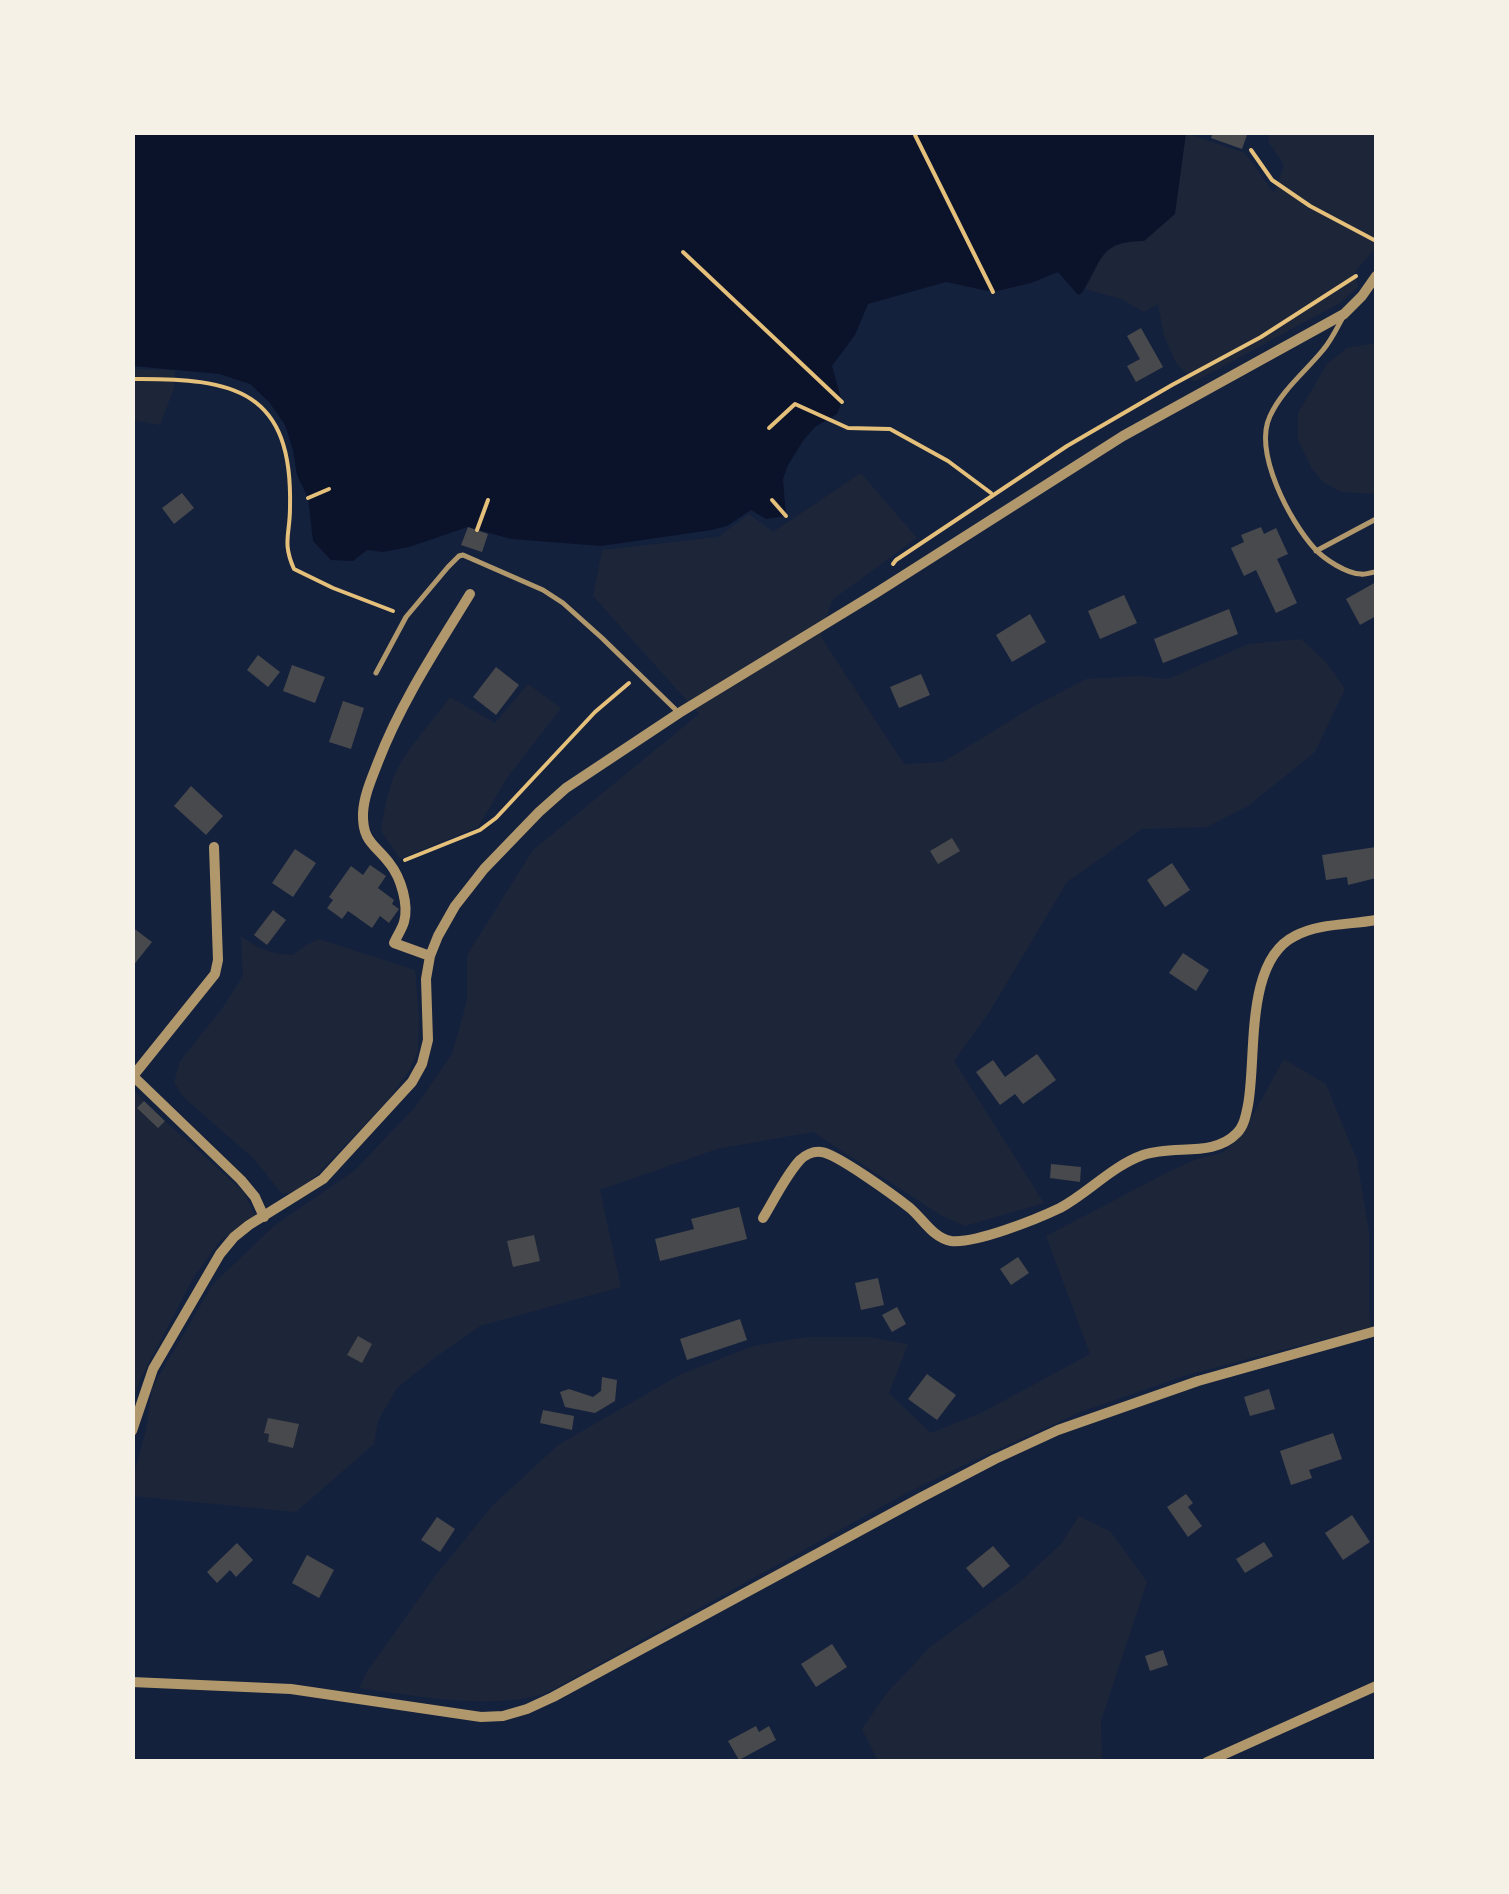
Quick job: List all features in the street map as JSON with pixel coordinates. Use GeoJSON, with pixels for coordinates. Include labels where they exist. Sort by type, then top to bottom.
{"type":"FeatureCollection","features":[{"type":"Feature","properties":{"kind":"street"},"geometry":{"type":"LineString","coordinates":[[132,1431],[153,1369],[206,1275],[234,1236],[323,1179],[412,1082],[428,1040],[426,979],[438,936],[484,869],[529,821],[566,788],[679,713],[1123,436],[1344,314],[1376,276]]}},
{"type":"Feature","properties":{"kind":"street"},"geometry":{"type":"LineString","coordinates":[[430,956],[394,943],[405,920],[401,886],[392,866],[366,840],[363,813],[384,746],[412,690],[470,594]]}},
{"type":"Feature","properties":{"kind":"street"},"geometry":{"type":"LineString","coordinates":[[214,848],[218,960],[215,974],[134,1076],[241,1180],[255,1197],[264,1218]]}},
{"type":"Feature","properties":{"kind":"street"},"geometry":{"type":"LineString","coordinates":[[763,1218],[801,1159],[811,1152],[824,1152],[842,1161],[949,1241],[974,1238],[1042,1217],[1142,1155],[1224,1144],[1240,1130],[1246,1113],[1253,1035],[1270,958],[1298,934],[1376,920]]}},
{"type":"Feature","properties":{"kind":"street"},"geometry":{"type":"LineString","coordinates":[[132,1682],[291,1689],[462,1714],[502,1716],[527,1709],[922,1497],[1058,1430],[1198,1381],[1376,1331]]}},
{"type":"Feature","properties":{"kind":"street"},"geometry":{"type":"LineString","coordinates":[[1207,1762],[1376,1686]]}},
{"type":"Feature","properties":{"kind":"lane"},"geometry":{"type":"LineString","coordinates":[[1344,314],[1326,348],[1283,394],[1268,418],[1265,440],[1268,462],[1290,514],[1316,550],[1338,566],[1360,574],[1376,572]]}},
{"type":"Feature","properties":{"kind":"lane"},"geometry":{"type":"LineString","coordinates":[[1316,550],[1376,520]]}},
{"type":"Feature","properties":{"kind":"lane"},"geometry":{"type":"LineString","coordinates":[[376,673],[406,617],[463,555],[543,590],[563,603],[679,713]]}},
{"type":"Feature","properties":{"kind":"path"},"geometry":{"type":"LineString","coordinates":[[915,135],[993,292]]}},
{"type":"Feature","properties":{"kind":"path"},"geometry":{"type":"LineString","coordinates":[[1251,150],[1272,180],[1310,206],[1376,241]]}},
{"type":"Feature","properties":{"kind":"path"},"geometry":{"type":"LineString","coordinates":[[683,252],[842,402]]}},
{"type":"Feature","properties":{"kind":"path"},"geometry":{"type":"LineString","coordinates":[[132,379],[220,384],[238,390],[266,410],[285,443],[290,510],[286,550],[294,569],[406,617]]}},
{"type":"Feature","properties":{"kind":"path"},"geometry":{"type":"LineString","coordinates":[[769,428],[795,404],[848,428],[890,429],[948,461],[992,495]]}},
{"type":"Feature","properties":{"kind":"path"},"geometry":{"type":"LineString","coordinates":[[308,498],[329,489]]}},
{"type":"Feature","properties":{"kind":"path"},"geometry":{"type":"LineString","coordinates":[[477,530],[488,500]]}},
{"type":"Feature","properties":{"kind":"path"},"geometry":{"type":"LineString","coordinates":[[772,500],[786,516]]}},
{"type":"Feature","properties":{"kind":"path"},"geometry":{"type":"LineString","coordinates":[[392,866],[480,830],[513,803],[608,699],[642,678]]}},
{"type":"Feature","properties":{"kind":"shaded area"},"geometry":{"type":"Polygon","coordinates":[[[132,133],[1186,133],[1175,214],[1144,241],[1110,249],[1082,293],[1078,295],[1058,272],[993,292],[946,282],[868,304],[855,335],[832,366],[842,402],[837,414],[815,427],[788,465],[783,479],[786,516],[766,519],[751,510],[727,526],[712,530],[601,546],[511,539],[468,527],[409,547],[383,552],[367,550],[353,561],[331,560],[313,541],[308,498],[297,475],[285,425],[250,384],[219,374],[133,366],[132,133]]]}},
{"type":"Feature","properties":{"kind":"shaded area"},"geometry":{"type":"Polygon","coordinates":[[[1186,133],[1245,153],[1274,193],[1284,165],[1269,143],[1268,133],[1376,133],[1376,247],[1355,272],[1358,287],[1340,303],[1194,382],[1176,363],[1164,336],[1158,304],[1144,312],[1121,299],[1085,289],[1105,253],[1119,244],[1144,241],[1174,214],[1186,133]]]}},
{"type":"Feature","properties":{"kind":"shaded area"},"geometry":{"type":"Polygon","coordinates":[[[1376,343],[1376,494],[1341,492],[1323,482],[1312,469],[1298,440],[1298,413],[1327,364],[1347,348],[1376,343]]]}},
{"type":"Feature","properties":{"kind":"shaded area"},"geometry":{"type":"Polygon","coordinates":[[[132,369],[175,370],[174,388],[160,425],[133,420],[132,369]]]}},
{"type":"Feature","properties":{"kind":"shaded area"},"geometry":{"type":"Polygon","coordinates":[[[861,473],[917,538],[832,600],[821,637],[904,764],[943,762],[1086,679],[1168,679],[1248,644],[1301,639],[1326,662],[1345,689],[1315,752],[1248,806],[1207,827],[1142,829],[1067,882],[990,1011],[954,1061],[1044,1203],[965,1226],[942,1216],[813,1132],[717,1149],[600,1190],[621,1287],[480,1326],[397,1388],[378,1421],[374,1444],[296,1512],[133,1496],[133,1478],[152,1388],[213,1284],[275,1225],[354,1171],[416,1106],[452,1054],[467,1000],[467,955],[533,850],[699,714],[593,596],[602,550],[718,537],[749,514],[773,532],[861,473]]]}},
{"type":"Feature","properties":{"kind":"shaded area"},"geometry":{"type":"Polygon","coordinates":[[[528,684],[561,708],[507,778],[478,827],[400,859],[381,831],[392,782],[413,745],[450,697],[495,723],[528,684]]]}},
{"type":"Feature","properties":{"kind":"shaded area"},"geometry":{"type":"Polygon","coordinates":[[[241,936],[265,950],[293,955],[319,939],[415,970],[418,1052],[409,1071],[388,1100],[296,1192],[282,1194],[253,1158],[182,1096],[174,1082],[180,1061],[243,976],[241,936]]]}},
{"type":"Feature","properties":{"kind":"shaded area"},"geometry":{"type":"Polygon","coordinates":[[[1284,1059],[1326,1084],[1357,1160],[1369,1231],[1371,1327],[1187,1375],[1083,1411],[901,1496],[545,1694],[475,1701],[359,1688],[435,1576],[492,1506],[558,1445],[681,1374],[753,1346],[806,1337],[868,1337],[908,1344],[889,1393],[931,1433],[981,1413],[1090,1354],[1046,1236],[1170,1171],[1222,1153],[1241,1136],[1284,1059]]]}},
{"type":"Feature","properties":{"kind":"shaded area"},"geometry":{"type":"Polygon","coordinates":[[[133,1089],[144,1101],[138,1109],[158,1127],[165,1121],[244,1192],[255,1216],[220,1241],[193,1278],[139,1382],[133,1403],[133,1089]]]}},
{"type":"Feature","properties":{"kind":"shaded area"},"geometry":{"type":"Polygon","coordinates":[[[1079,1516],[1111,1532],[1147,1582],[1101,1721],[1102,1761],[878,1761],[862,1729],[886,1694],[930,1647],[1021,1581],[1061,1544],[1079,1516]]]}},
{"type":"Feature","properties":{"kind":"building"},"geometry":{"type":"Polygon","coordinates":[[[1213,132],[1248,132],[1242,149],[1211,138],[1213,132]]]}},
{"type":"Feature","properties":{"kind":"building"},"geometry":{"type":"Polygon","coordinates":[[[1141,328],[1163,367],[1136,382],[1127,366],[1140,359],[1127,336],[1141,328]]]}},
{"type":"Feature","properties":{"kind":"building"},"geometry":{"type":"Polygon","coordinates":[[[182,493],[194,508],[174,524],[162,508],[182,493]]]}},
{"type":"Feature","properties":{"kind":"building"},"geometry":{"type":"Polygon","coordinates":[[[468,527],[488,534],[482,552],[461,545],[468,527]]]}},
{"type":"Feature","properties":{"kind":"building"},"geometry":{"type":"Polygon","coordinates":[[[1261,527],[1264,534],[1276,528],[1288,554],[1277,559],[1297,603],[1276,613],[1256,570],[1244,576],[1231,548],[1244,542],[1241,535],[1261,527]]]}},
{"type":"Feature","properties":{"kind":"building"},"geometry":{"type":"Polygon","coordinates":[[[1376,582],[1376,616],[1360,625],[1346,599],[1376,582]]]}},
{"type":"Feature","properties":{"kind":"building"},"geometry":{"type":"Polygon","coordinates":[[[1124,595],[1137,623],[1100,639],[1088,611],[1124,595]]]}},
{"type":"Feature","properties":{"kind":"building"},"geometry":{"type":"Polygon","coordinates":[[[1229,609],[1238,634],[1163,663],[1154,639],[1229,609]]]}},
{"type":"Feature","properties":{"kind":"building"},"geometry":{"type":"Polygon","coordinates":[[[1030,614],[1046,642],[1012,662],[996,635],[1030,614]]]}},
{"type":"Feature","properties":{"kind":"building"},"geometry":{"type":"Polygon","coordinates":[[[258,655],[280,672],[268,687],[247,670],[258,655]]]}},
{"type":"Feature","properties":{"kind":"building"},"geometry":{"type":"Polygon","coordinates":[[[292,665],[325,677],[315,703],[283,691],[292,665]]]}},
{"type":"Feature","properties":{"kind":"building"},"geometry":{"type":"Polygon","coordinates":[[[496,667],[519,685],[496,715],[473,697],[496,667]]]}},
{"type":"Feature","properties":{"kind":"building"},"geometry":{"type":"Polygon","coordinates":[[[921,674],[930,695],[899,708],[890,687],[921,674]]]}},
{"type":"Feature","properties":{"kind":"building"},"geometry":{"type":"Polygon","coordinates":[[[343,701],[364,708],[351,749],[329,742],[343,701]]]}},
{"type":"Feature","properties":{"kind":"building"},"geometry":{"type":"Polygon","coordinates":[[[191,786],[223,816],[206,835],[174,806],[191,786]]]}},
{"type":"Feature","properties":{"kind":"building"},"geometry":{"type":"Polygon","coordinates":[[[952,838],[960,851],[938,864],[930,851],[952,838]]]}},
{"type":"Feature","properties":{"kind":"building"},"geometry":{"type":"Polygon","coordinates":[[[1376,847],[1376,878],[1348,885],[1347,877],[1326,880],[1322,855],[1376,847]]]}},
{"type":"Feature","properties":{"kind":"building"},"geometry":{"type":"Polygon","coordinates":[[[295,849],[316,863],[293,897],[272,883],[295,849]]]}},
{"type":"Feature","properties":{"kind":"building"},"geometry":{"type":"Polygon","coordinates":[[[1172,863],[1190,890],[1165,907],[1147,880],[1172,863]]]}},
{"type":"Feature","properties":{"kind":"building"},"geometry":{"type":"Polygon","coordinates":[[[370,865],[386,876],[378,888],[399,909],[389,923],[380,916],[372,928],[348,911],[342,919],[327,908],[333,900],[329,897],[351,866],[363,875],[370,865]]]}},
{"type":"Feature","properties":{"kind":"building"},"geometry":{"type":"Polygon","coordinates":[[[273,910],[286,920],[267,945],[254,935],[273,910]]]}},
{"type":"Feature","properties":{"kind":"building"},"geometry":{"type":"Polygon","coordinates":[[[132,927],[152,942],[132,967],[132,927]]]}},
{"type":"Feature","properties":{"kind":"building"},"geometry":{"type":"Polygon","coordinates":[[[1183,953],[1209,970],[1196,991],[1169,973],[1183,953]]]}},
{"type":"Feature","properties":{"kind":"building"},"geometry":{"type":"Polygon","coordinates":[[[1037,1054],[1056,1080],[1023,1104],[1015,1094],[1000,1105],[976,1072],[993,1060],[1005,1077],[1037,1054]]]}},
{"type":"Feature","properties":{"kind":"building"},"geometry":{"type":"Polygon","coordinates":[[[144,1101],[165,1121],[158,1128],[137,1108],[144,1101]]]}},
{"type":"Feature","properties":{"kind":"building"},"geometry":{"type":"Polygon","coordinates":[[[1051,1164],[1081,1167],[1080,1182],[1050,1178],[1051,1164]]]}},
{"type":"Feature","properties":{"kind":"building"},"geometry":{"type":"Polygon","coordinates":[[[739,1207],[747,1239],[660,1261],[655,1239],[694,1229],[691,1219],[739,1207]]]}},
{"type":"Feature","properties":{"kind":"building"},"geometry":{"type":"Polygon","coordinates":[[[534,1235],[540,1261],[513,1267],[507,1241],[534,1235]]]}},
{"type":"Feature","properties":{"kind":"building"},"geometry":{"type":"Polygon","coordinates":[[[1018,1257],[1029,1273],[1011,1285],[1000,1269],[1018,1257]]]}},
{"type":"Feature","properties":{"kind":"building"},"geometry":{"type":"Polygon","coordinates":[[[878,1278],[884,1305],[861,1310],[855,1283],[878,1278]]]}},
{"type":"Feature","properties":{"kind":"building"},"geometry":{"type":"Polygon","coordinates":[[[897,1307],[906,1324],[892,1332],[882,1315],[897,1307]]]}},
{"type":"Feature","properties":{"kind":"building"},"geometry":{"type":"Polygon","coordinates":[[[740,1319],[747,1340],[687,1360],[680,1339],[740,1319]]]}},
{"type":"Feature","properties":{"kind":"building"},"geometry":{"type":"Polygon","coordinates":[[[358,1336],[372,1344],[362,1363],[347,1355],[358,1336]]]}},
{"type":"Feature","properties":{"kind":"building"},"geometry":{"type":"Polygon","coordinates":[[[927,1374],[956,1395],[937,1420],[908,1399],[927,1374]]]}},
{"type":"Feature","properties":{"kind":"building"},"geometry":{"type":"Polygon","coordinates":[[[602,1377],[617,1380],[615,1401],[595,1413],[565,1407],[560,1392],[569,1389],[593,1397],[601,1391],[602,1377]]]}},
{"type":"Feature","properties":{"kind":"building"},"geometry":{"type":"Polygon","coordinates":[[[1269,1389],[1275,1409],[1250,1416],[1244,1397],[1269,1389]]]}},
{"type":"Feature","properties":{"kind":"building"},"geometry":{"type":"Polygon","coordinates":[[[543,1410],[574,1416],[572,1430],[540,1423],[543,1410]]]}},
{"type":"Feature","properties":{"kind":"building"},"geometry":{"type":"Polygon","coordinates":[[[268,1418],[299,1424],[293,1448],[268,1442],[269,1434],[264,1433],[268,1418]]]}},
{"type":"Feature","properties":{"kind":"building"},"geometry":{"type":"Polygon","coordinates":[[[1333,1433],[1342,1459],[1309,1470],[1312,1478],[1291,1485],[1280,1451],[1333,1433]]]}},
{"type":"Feature","properties":{"kind":"building"},"geometry":{"type":"Polygon","coordinates":[[[1186,1494],[1193,1503],[1188,1507],[1202,1526],[1188,1537],[1167,1507],[1186,1494]]]}},
{"type":"Feature","properties":{"kind":"building"},"geometry":{"type":"Polygon","coordinates":[[[1352,1515],[1370,1542],[1343,1560],[1325,1533],[1352,1515]]]}},
{"type":"Feature","properties":{"kind":"building"},"geometry":{"type":"Polygon","coordinates":[[[437,1517],[455,1529],[440,1552],[421,1540],[437,1517]]]}},
{"type":"Feature","properties":{"kind":"building"},"geometry":{"type":"Polygon","coordinates":[[[1264,1542],[1273,1556],[1245,1573],[1236,1559],[1264,1542]]]}},
{"type":"Feature","properties":{"kind":"building"},"geometry":{"type":"Polygon","coordinates":[[[237,1543],[253,1560],[236,1577],[230,1570],[217,1583],[207,1572],[237,1543]]]}},
{"type":"Feature","properties":{"kind":"building"},"geometry":{"type":"Polygon","coordinates":[[[993,1546],[1010,1566],[983,1588],[966,1568],[993,1546]]]}},
{"type":"Feature","properties":{"kind":"building"},"geometry":{"type":"Polygon","coordinates":[[[307,1555],[334,1570],[319,1598],[292,1583],[307,1555]]]}},
{"type":"Feature","properties":{"kind":"building"},"geometry":{"type":"Polygon","coordinates":[[[832,1644],[847,1667],[816,1687],[801,1664],[832,1644]]]}},
{"type":"Feature","properties":{"kind":"building"},"geometry":{"type":"Polygon","coordinates":[[[1163,1650],[1168,1665],[1150,1671],[1145,1656],[1163,1650]]]}},
{"type":"Feature","properties":{"kind":"building"},"geometry":{"type":"Polygon","coordinates":[[[756,1726],[759,1732],[769,1726],[776,1740],[739,1760],[728,1741],[756,1726]]]}}]}
